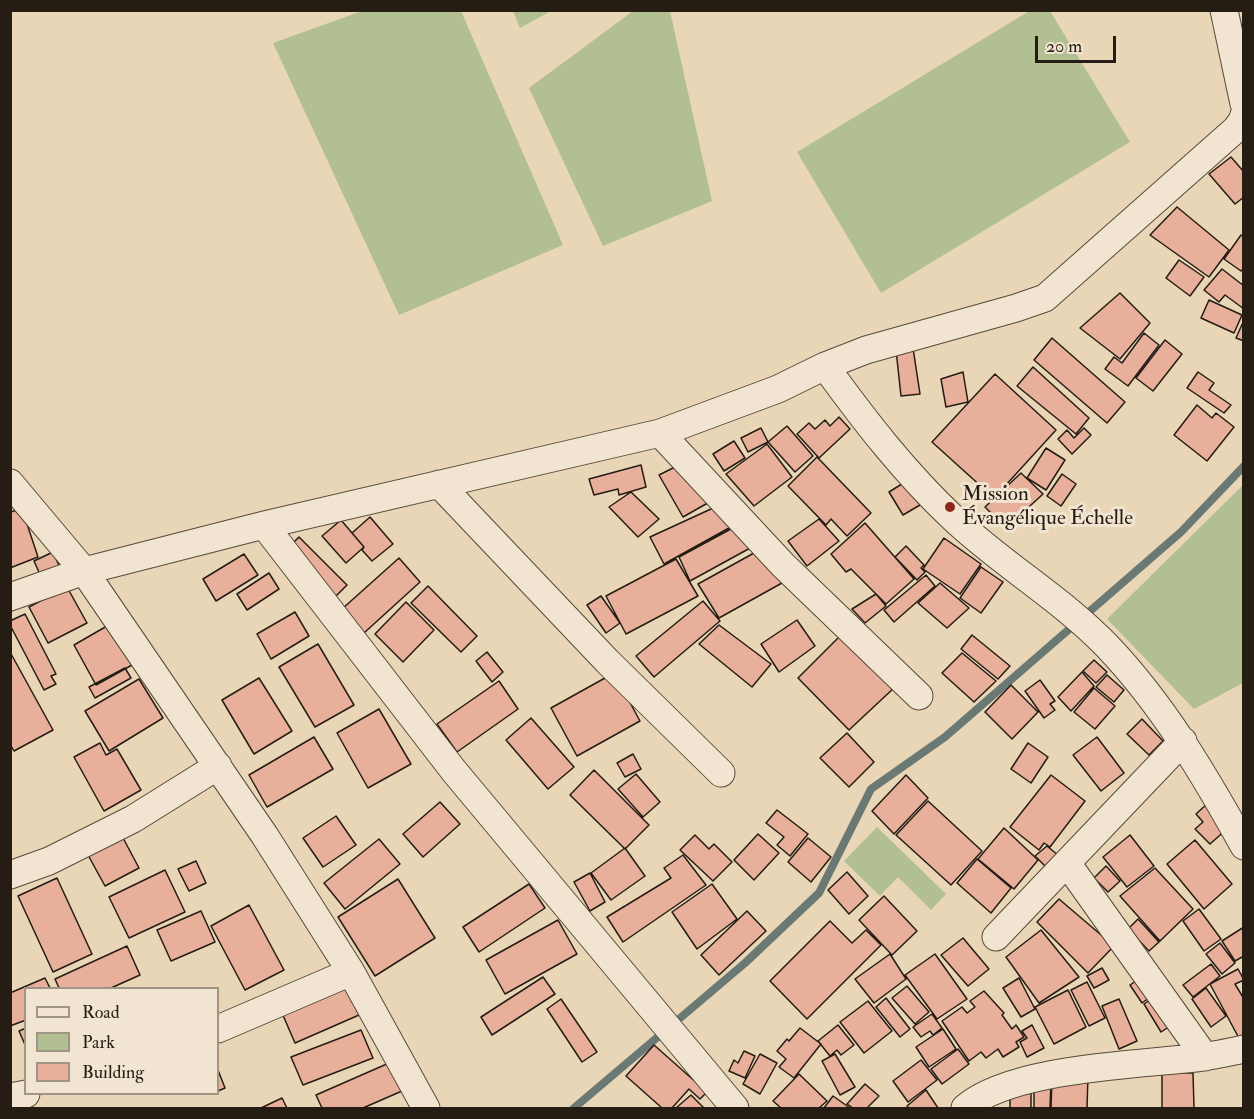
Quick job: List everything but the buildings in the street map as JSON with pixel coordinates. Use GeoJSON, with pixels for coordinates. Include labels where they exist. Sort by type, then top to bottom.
{"type":"FeatureCollection","features":[{"type":"Feature","properties":{"kind":"street"},"geometry":{"type":"LineString","coordinates":[[1224,10],[1244,104]]}},
{"type":"Feature","properties":{"kind":"street"},"geometry":{"type":"LineString","coordinates":[[10,597],[84,571],[264,525],[660,433],[778,388],[866,350],[1016,308],[1045,297],[1236,129],[1244,115]]}},
{"type":"Feature","properties":{"kind":"street"},"geometry":{"type":"LineString","coordinates":[[825,366],[889,451],[954,520],[1080,620],[1109,648],[1183,741],[1244,846]]}},
{"type":"Feature","properties":{"kind":"street"},"geometry":{"type":"LineString","coordinates":[[660,433],[783,565],[919,696]]}},
{"type":"Feature","properties":{"kind":"street"},"geometry":{"type":"LineString","coordinates":[[10,483],[84,571],[218,766],[351,972],[420,1107]]}},
{"type":"Feature","properties":{"kind":"street"},"geometry":{"type":"LineString","coordinates":[[439,484],[607,661],[721,773]]}},
{"type":"Feature","properties":{"kind":"street"},"geometry":{"type":"LineString","coordinates":[[264,525],[454,771],[735,1108]]}},
{"type":"Feature","properties":{"kind":"street"},"geometry":{"type":"LineString","coordinates":[[996,937],[1183,741]]}},
{"type":"Feature","properties":{"kind":"street"},"geometry":{"type":"LineString","coordinates":[[10,875],[49,861],[133,819],[218,766]]}},
{"type":"Feature","properties":{"kind":"street"},"geometry":{"type":"LineString","coordinates":[[1067,862],[1205,1057]]}},
{"type":"Feature","properties":{"kind":"street"},"geometry":{"type":"LineString","coordinates":[[219,1029],[351,972]]}},
{"type":"Feature","properties":{"kind":"street"},"geometry":{"type":"LineString","coordinates":[[965,1108],[976,1099],[1028,1079],[1205,1057],[1244,1049]]}},
{"type":"Feature","properties":{"kind":"green space"},"geometry":{"type":"Polygon","coordinates":[[[1031,10],[1050,11],[1130,142],[881,293],[797,152],[1031,10]]]}},
{"type":"Feature","properties":{"kind":"green space"},"geometry":{"type":"Polygon","coordinates":[[[362,11],[461,11],[563,245],[399,315],[273,43],[362,11]]]}},
{"type":"Feature","properties":{"kind":"green space"},"geometry":{"type":"Polygon","coordinates":[[[513,11],[551,11],[520,28],[513,11]]]}},
{"type":"Feature","properties":{"kind":"green space"},"geometry":{"type":"Polygon","coordinates":[[[633,11],[670,11],[712,201],[603,246],[529,88],[633,11]]]}},
{"type":"Feature","properties":{"kind":"green space"},"geometry":{"type":"Polygon","coordinates":[[[1243,485],[1243,683],[1194,709],[1107,619],[1243,485]]]}},
{"type":"Feature","properties":{"kind":"green space"},"geometry":{"type":"Polygon","coordinates":[[[877,827],[946,894],[931,910],[898,877],[880,896],[844,861],[877,827]]]}},
{"type":"Feature","properties":{"kind":"waterway"},"geometry":{"type":"LineString","coordinates":[[574,1108],[745,963],[819,893],[871,789],[945,737],[1181,532],[1244,466]]}},
{"type":"Feature","properties":{"kind":"place","name":"Mission Évangélique Échelle"},"geometry":{"type":"Point","coordinates":[950,507]}}]}
